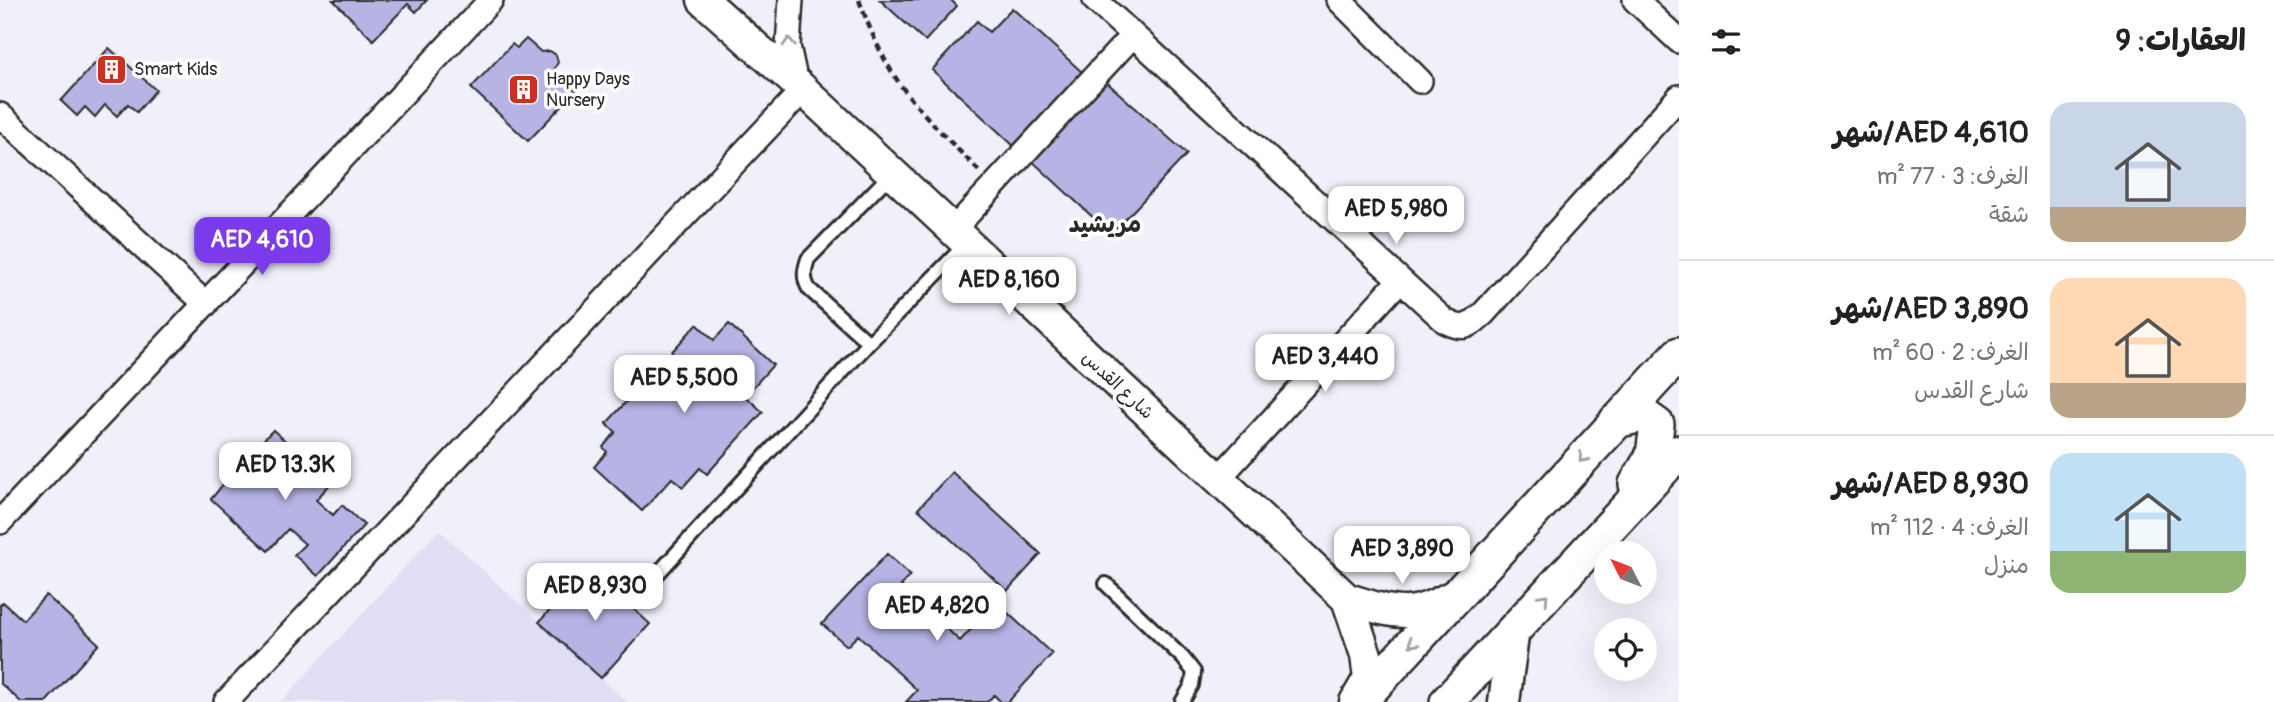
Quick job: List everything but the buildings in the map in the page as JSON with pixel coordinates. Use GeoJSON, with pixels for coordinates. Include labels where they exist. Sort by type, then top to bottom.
{"type":"FeatureCollection","features":[{"type":"Feature","properties":{"kind":"main road"},"geometry":{"type":"LineString","coordinates":[[1357,702],[1679,354]]}},
{"type":"Feature","properties":{"kind":"main road"},"geometry":{"type":"LineString","coordinates":[[1614,522],[1653,455],[1657,425],[1643,415],[1616,421]]}},
{"type":"Feature","properties":{"kind":"main road"},"geometry":{"type":"LineString","coordinates":[[1447,702],[1679,452]]}},
{"type":"Feature","properties":{"kind":"street"},"geometry":{"type":"LineString","coordinates":[[0,522],[491,0]]}},
{"type":"Feature","properties":{"kind":"street","name":"شارع القدس"},"geometry":{"type":"LineString","coordinates":[[704,0],[1347,599],[1359,632],[1369,678],[1357,702]]}},
{"type":"Feature","properties":{"kind":"street"},"geometry":{"type":"LineString","coordinates":[[226,702],[799,86],[788,46],[791,0]]}},
{"type":"Feature","properties":{"kind":"street"},"geometry":{"type":"LineString","coordinates":[[1095,0],[1445,321],[1456,327],[1469,326],[1483,314],[1679,97]]}},
{"type":"Feature","properties":{"kind":"street"},"geometry":{"type":"LineString","coordinates":[[1339,0],[1420,81]]}},
{"type":"Feature","properties":{"kind":"street"},"geometry":{"type":"LineString","coordinates":[[1635,0],[1679,41]]}},
{"type":"Feature","properties":{"kind":"street"},"geometry":{"type":"LineString","coordinates":[[960,237],[994,186],[1133,35]]}},
{"type":"Feature","properties":{"kind":"street"},"geometry":{"type":"LineString","coordinates":[[0,115],[206,304]]}},
{"type":"Feature","properties":{"kind":"street"},"geometry":{"type":"LineString","coordinates":[[1218,479],[1400,280]]}},
{"type":"Feature","properties":{"kind":"street","name":"شارع القدس"},"geometry":{"type":"LineString","coordinates":[[1347,599],[1387,610],[1408,612],[1441,602],[1460,592]]}},
{"type":"Feature","properties":{"kind":"street"},"geometry":{"type":"LineString","coordinates":[[1504,702],[1514,629]]}},
{"type":"Feature","properties":{"kind":"lane"},"geometry":{"type":"LineString","coordinates":[[869,343],[809,289],[804,279],[805,268],[808,259],[892,173]]}},
{"type":"Feature","properties":{"kind":"lane"},"geometry":{"type":"LineString","coordinates":[[650,582],[869,343],[960,237]]}},
{"type":"Feature","properties":{"kind":"lane"},"geometry":{"type":"LineString","coordinates":[[1106,584],[1183,658],[1194,672],[1192,685],[1182,702]]}},
{"type":"Feature","properties":{"kind":"path"},"geometry":{"type":"LineString","coordinates":[[859,0],[875,39],[902,86],[926,116],[994,186]]}},
{"type":"Feature","properties":{"kind":"shaded area"},"geometry":{"type":"Polygon","coordinates":[[[439,530],[627,702],[281,702],[439,530]]]}},
{"type":"Feature","properties":{"kind":"place","name":"Smart Kids"},"geometry":{"type":"Point","coordinates":[111,69]}},
{"type":"Feature","properties":{"kind":"place","name":"Happy Days Nursery"},"geometry":{"type":"Point","coordinates":[523,89]}},
{"type":"Feature","properties":{"kind":"district","name":"مريشيد"},"geometry":{"type":"Point","coordinates":[1105,224]}}]}
